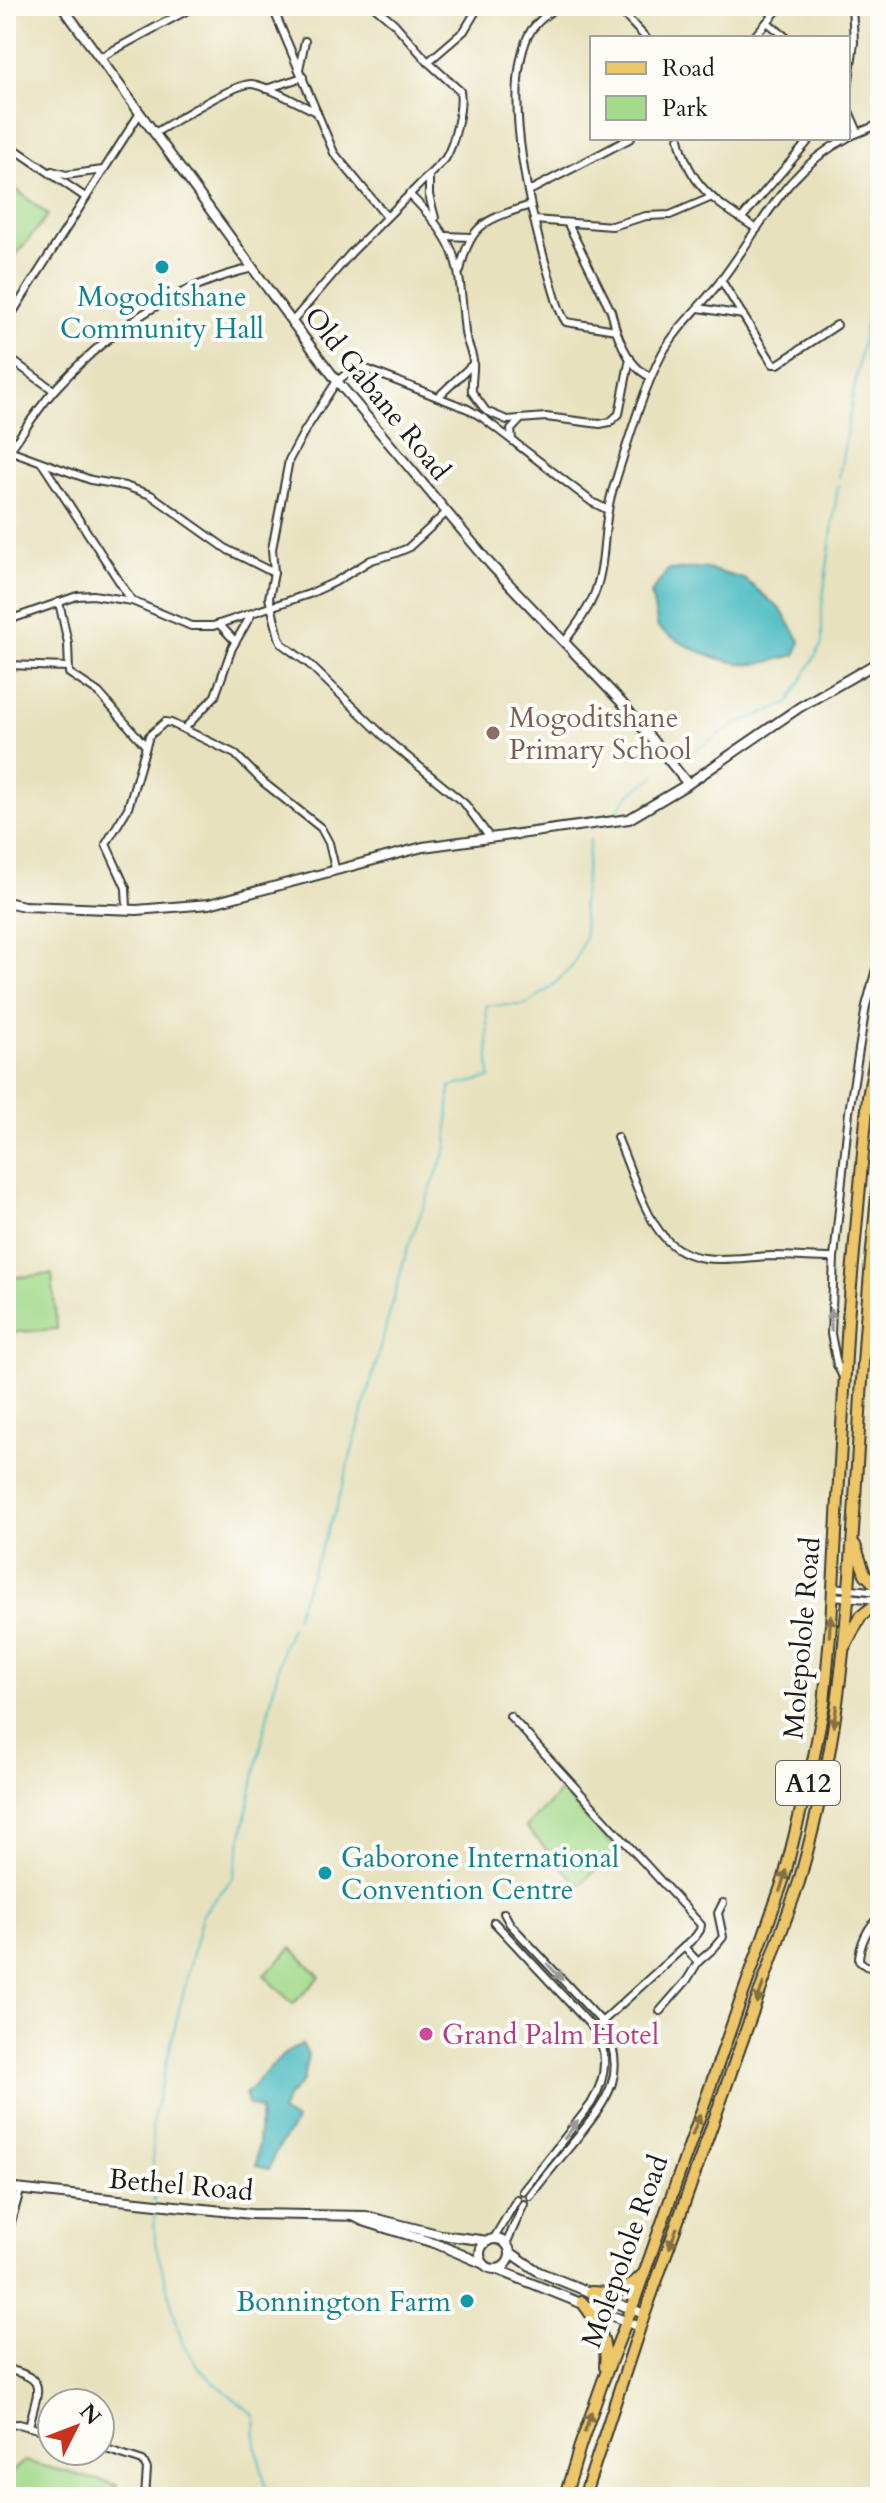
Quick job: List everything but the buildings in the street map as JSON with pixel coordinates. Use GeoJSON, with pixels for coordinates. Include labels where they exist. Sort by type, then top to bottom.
{"type":"FeatureCollection","features":[{"type":"Feature","properties":{"kind":"main road","name":"Molepolole Road"},"geometry":{"type":"LineString","coordinates":[[565,2497],[580,2446],[784,1878],[813,1761],[824,1704],[844,1379],[868,1097],[880,1032]]}},
{"type":"Feature","properties":{"kind":"main road","name":"Molepolole Road"},"geometry":{"type":"LineString","coordinates":[[584,2497],[644,2314],[799,1882],[827,1769],[843,1649],[853,1539],[866,1321],[880,1164]]}},
{"type":"Feature","properties":{"kind":"main road"},"geometry":{"type":"LineString","coordinates":[[853,1539],[865,1574],[880,1591]]}},
{"type":"Feature","properties":{"kind":"main road"},"geometry":{"type":"LineString","coordinates":[[843,1649],[861,1616],[880,1600]]}},
{"type":"Feature","properties":{"kind":"main road"},"geometry":{"type":"LineString","coordinates":[[591,2292],[617,2293],[632,2286],[644,2274]]}},
{"type":"Feature","properties":{"kind":"main road"},"geometry":{"type":"LineString","coordinates":[[578,2300],[603,2333],[606,2347],[603,2381]]}},
{"type":"Feature","properties":{"kind":"street"},"geometry":{"type":"LineString","coordinates":[[64,9],[75,6]]}},
{"type":"Feature","properties":{"kind":"street"},"geometry":{"type":"LineString","coordinates":[[101,57],[195,6]]}},
{"type":"Feature","properties":{"kind":"street"},"geometry":{"type":"LineString","coordinates":[[272,6],[329,144],[341,164],[386,216]]}},
{"type":"Feature","properties":{"kind":"street"},"geometry":{"type":"LineString","coordinates":[[292,322],[386,216],[445,159],[450,149],[462,96],[458,86],[428,62],[394,23],[374,6]]}},
{"type":"Feature","properties":{"kind":"street"},"geometry":{"type":"LineString","coordinates":[[428,62],[464,31],[479,6]]}},
{"type":"Feature","properties":{"kind":"street"},"geometry":{"type":"LineString","coordinates":[[557,6],[531,30],[518,73],[519,136],[530,205],[562,317],[566,322],[616,330]]}},
{"type":"Feature","properties":{"kind":"street"},"geometry":{"type":"LineString","coordinates":[[616,6],[644,36]]}},
{"type":"Feature","properties":{"kind":"street"},"geometry":{"type":"LineString","coordinates":[[755,36],[781,6]]}},
{"type":"Feature","properties":{"kind":"street"},"geometry":{"type":"LineString","coordinates":[[844,6],[852,8],[850,73]]}},
{"type":"Feature","properties":{"kind":"street","name":"Old Gabane Road"},"geometry":{"type":"LineString","coordinates":[[64,9],[337,381],[491,565],[623,704],[688,784]]}},
{"type":"Feature","properties":{"kind":"street"},"geometry":{"type":"LineString","coordinates":[[767,22],[784,36]]}},
{"type":"Feature","properties":{"kind":"street"},"geometry":{"type":"LineString","coordinates":[[299,69],[305,41]]}},
{"type":"Feature","properties":{"kind":"street"},"geometry":{"type":"LineString","coordinates":[[266,89],[303,77]]}},
{"type":"Feature","properties":{"kind":"street"},"geometry":{"type":"LineString","coordinates":[[155,133],[243,85],[266,89],[317,112]]}},
{"type":"Feature","properties":{"kind":"street"},"geometry":{"type":"LineString","coordinates":[[6,323],[140,113]]}},
{"type":"Feature","properties":{"kind":"street"},"geometry":{"type":"LineString","coordinates":[[850,115],[858,132]]}},
{"type":"Feature","properties":{"kind":"street"},"geometry":{"type":"LineString","coordinates":[[850,136],[880,124]]}},
{"type":"Feature","properties":{"kind":"street"},"geometry":{"type":"LineString","coordinates":[[529,191],[627,140]]}},
{"type":"Feature","properties":{"kind":"street"},"geometry":{"type":"LineString","coordinates":[[680,140],[688,165],[710,198],[757,229]]}},
{"type":"Feature","properties":{"kind":"street"},"geometry":{"type":"LineString","coordinates":[[741,219],[809,140]]}},
{"type":"Feature","properties":{"kind":"street"},"geometry":{"type":"LineString","coordinates":[[565,641],[594,594],[604,549],[608,510],[651,377],[665,349],[721,280],[776,199],[812,160],[844,140]]}},
{"type":"Feature","properties":{"kind":"street"},"geometry":{"type":"LineString","coordinates":[[6,143],[85,197]]}},
{"type":"Feature","properties":{"kind":"street"},"geometry":{"type":"LineString","coordinates":[[45,169],[66,175],[103,170]]}},
{"type":"Feature","properties":{"kind":"street"},"geometry":{"type":"LineString","coordinates":[[429,175],[435,221]]}},
{"type":"Feature","properties":{"kind":"street"},"geometry":{"type":"LineString","coordinates":[[765,190],[776,199]]}},
{"type":"Feature","properties":{"kind":"street"},"geometry":{"type":"LineString","coordinates":[[409,194],[445,236],[460,272]]}},
{"type":"Feature","properties":{"kind":"street"},"geometry":{"type":"LineString","coordinates":[[534,220],[612,226],[646,216],[675,213],[710,198]]}},
{"type":"Feature","properties":{"kind":"street"},"geometry":{"type":"LineString","coordinates":[[530,205],[497,216],[471,237],[464,250],[460,272],[465,337],[473,364],[472,392],[484,414],[514,443],[592,502],[608,510]]}},
{"type":"Feature","properties":{"kind":"street"},"geometry":{"type":"LineString","coordinates":[[568,224],[611,311],[620,342],[642,373],[651,377]]}},
{"type":"Feature","properties":{"kind":"street"},"geometry":{"type":"LineString","coordinates":[[445,236],[471,237]]}},
{"type":"Feature","properties":{"kind":"street"},"geometry":{"type":"LineString","coordinates":[[253,268],[208,280],[152,307],[119,331],[59,384],[8,450],[91,480],[125,486],[151,495],[228,550],[274,573]]}},
{"type":"Feature","properties":{"kind":"street"},"geometry":{"type":"LineString","coordinates":[[721,280],[773,364],[778,364],[837,325]]}},
{"type":"Feature","properties":{"kind":"street"},"geometry":{"type":"LineString","coordinates":[[699,308],[744,315]]}},
{"type":"Feature","properties":{"kind":"street"},"geometry":{"type":"LineString","coordinates":[[6,356],[52,389]]}},
{"type":"Feature","properties":{"kind":"street"},"geometry":{"type":"LineString","coordinates":[[490,838],[465,804],[392,744],[309,664],[282,644],[269,598],[274,573],[272,549],[289,460],[337,381],[353,369],[361,367],[498,418],[555,417],[600,424],[610,422],[619,414],[630,358]]}},
{"type":"Feature","properties":{"kind":"street"},"geometry":{"type":"LineString","coordinates":[[438,397],[473,364]]}},
{"type":"Feature","properties":{"kind":"street"},"geometry":{"type":"LineString","coordinates":[[619,414],[637,419]]}},
{"type":"Feature","properties":{"kind":"street"},"geometry":{"type":"LineString","coordinates":[[514,443],[511,430],[521,419]]}},
{"type":"Feature","properties":{"kind":"street"},"geometry":{"type":"LineString","coordinates":[[42,463],[132,601]]}},
{"type":"Feature","properties":{"kind":"street"},"geometry":{"type":"LineString","coordinates":[[6,621],[77,596],[93,595],[132,601],[191,626],[219,624],[309,594],[371,560],[408,548],[447,512]]}},
{"type":"Feature","properties":{"kind":"street"},"geometry":{"type":"LineString","coordinates":[[59,602],[68,643],[68,667],[74,677],[99,693],[145,745]]}},
{"type":"Feature","properties":{"kind":"street"},"geometry":{"type":"LineString","coordinates":[[184,729],[215,696],[235,641],[251,615]]}},
{"type":"Feature","properties":{"kind":"street"},"geometry":{"type":"LineString","coordinates":[[219,624],[235,641]]}},
{"type":"Feature","properties":{"kind":"street"},"geometry":{"type":"LineString","coordinates":[[6,902],[36,907],[127,909],[209,904],[335,868],[437,844],[629,819],[688,784],[800,707],[880,661]]}},
{"type":"Feature","properties":{"kind":"street"},"geometry":{"type":"LineString","coordinates":[[6,665],[68,667]]}},
{"type":"Feature","properties":{"kind":"street"},"geometry":{"type":"LineString","coordinates":[[127,909],[126,888],[106,844],[128,808],[149,736],[165,722],[242,759],[263,782],[321,828],[326,835],[335,868]]}},
{"type":"Feature","properties":{"kind":"street"},"geometry":{"type":"LineString","coordinates":[[844,1379],[837,1365],[831,1334],[834,1258],[849,1112],[866,1006],[880,954]]}},
{"type":"Feature","properties":{"kind":"street"},"geometry":{"type":"LineString","coordinates":[[617,1137],[654,1223],[664,1238],[679,1250],[697,1258],[718,1260],[770,1256],[834,1258]]}},
{"type":"Feature","properties":{"kind":"street"},"geometry":{"type":"LineString","coordinates":[[832,1592],[880,1591]]}},
{"type":"Feature","properties":{"kind":"street"},"geometry":{"type":"LineString","coordinates":[[848,1593],[880,1600]]}},
{"type":"Feature","properties":{"kind":"street"},"geometry":{"type":"LineString","coordinates":[[510,1716],[701,1925],[684,1947],[594,2029]]}},
{"type":"Feature","properties":{"kind":"street"},"geometry":{"type":"LineString","coordinates":[[660,2011],[698,1962],[723,1937],[718,1913],[723,1903]]}},
{"type":"Feature","properties":{"kind":"street"},"geometry":{"type":"LineString","coordinates":[[504,1913],[510,1924],[602,2022],[609,2035],[614,2058],[615,2070],[605,2103],[530,2196]]}},
{"type":"Feature","properties":{"kind":"street"},"geometry":{"type":"LineString","coordinates":[[880,1917],[870,1927],[859,1952],[859,1961],[880,1970]]}},
{"type":"Feature","properties":{"kind":"street"},"geometry":{"type":"LineString","coordinates":[[494,1922],[594,2029],[601,2040],[605,2065],[599,2090],[591,2104],[523,2191]]}},
{"type":"Feature","properties":{"kind":"street"},"geometry":{"type":"LineString","coordinates":[[684,1947],[698,1962]]}},
{"type":"Feature","properties":{"kind":"street","name":"Bethel Road"},"geometry":{"type":"LineString","coordinates":[[6,2188],[251,2214],[366,2216],[441,2235],[490,2240]]}},
{"type":"Feature","properties":{"kind":"street"},"geometry":{"type":"LineString","coordinates":[[6,2239],[20,2191]]}},
{"type":"Feature","properties":{"kind":"street"},"geometry":{"type":"LineString","coordinates":[[517,2199],[481,2252],[484,2264],[640,2327]]}},
{"type":"Feature","properties":{"kind":"street"},"geometry":{"type":"LineString","coordinates":[[496,2269],[505,2265],[524,2204]]}},
{"type":"Feature","properties":{"kind":"street","name":"Bethel Road"},"geometry":{"type":"LineString","coordinates":[[352,2215],[484,2264]]}},
{"type":"Feature","properties":{"kind":"street"},"geometry":{"type":"LineString","coordinates":[[490,2240],[508,2248],[539,2272],[644,2314]]}},
{"type":"Feature","properties":{"kind":"street"},"geometry":{"type":"LineString","coordinates":[[535,2284],[539,2272]]}},
{"type":"Feature","properties":{"kind":"street"},"geometry":{"type":"LineString","coordinates":[[577,2287],[578,2300]]}},
{"type":"Feature","properties":{"kind":"street"},"geometry":{"type":"LineString","coordinates":[[6,2369],[34,2378],[37,2387],[29,2427]]}},
{"type":"Feature","properties":{"kind":"street"},"geometry":{"type":"LineString","coordinates":[[6,2425],[36,2429]]}},
{"type":"Feature","properties":{"kind":"street"},"geometry":{"type":"LineString","coordinates":[[116,2452],[143,2461],[147,2469],[145,2497]]}},
{"type":"Feature","properties":{"kind":"green space"},"geometry":{"type":"Polygon","coordinates":[[[6,181],[48,215],[6,268],[6,181]]]}},
{"type":"Feature","properties":{"kind":"green space"},"geometry":{"type":"Polygon","coordinates":[[[52,1274],[57,1329],[6,1333],[6,1278],[52,1274]]]}},
{"type":"Feature","properties":{"kind":"green space"},"geometry":{"type":"Polygon","coordinates":[[[561,1791],[617,1850],[579,1886],[526,1827],[561,1791]]]}},
{"type":"Feature","properties":{"kind":"green space"},"geometry":{"type":"Polygon","coordinates":[[[292,1948],[320,1977],[293,2004],[264,1975],[292,1948]]]}},
{"type":"Feature","properties":{"kind":"green space"},"geometry":{"type":"Polygon","coordinates":[[[24,2461],[36,2464],[36,2467],[47,2467],[117,2485],[104,2497],[15,2497],[6,2487],[6,2477],[24,2461]]]}},
{"type":"Feature","properties":{"kind":"water"},"geometry":{"type":"Polygon","coordinates":[[[705,568],[746,580],[781,610],[800,641],[796,655],[758,664],[723,660],[700,652],[658,628],[651,593],[668,570],[705,568]]]}},
{"type":"Feature","properties":{"kind":"water"},"geometry":{"type":"Polygon","coordinates":[[[302,2044],[308,2054],[303,2081],[287,2098],[281,2112],[296,2121],[274,2155],[269,2169],[256,2166],[261,2109],[247,2104],[245,2094],[284,2054],[302,2044]]]}},
{"type":"Feature","properties":{"kind":"waterway"},"geometry":{"type":"LineString","coordinates":[[839,477],[880,240]]}},
{"type":"Feature","properties":{"kind":"waterway"},"geometry":{"type":"LineString","coordinates":[[682,758],[735,725],[789,703],[822,644],[822,605],[838,485]]}},
{"type":"Feature","properties":{"kind":"waterway"},"geometry":{"type":"LineString","coordinates":[[612,816],[631,793],[657,775]]}},
{"type":"Feature","properties":{"kind":"waterway"},"geometry":{"type":"LineString","coordinates":[[295,1617],[337,1506],[408,1246],[447,1148],[450,1087],[490,1078],[486,1005],[525,1005],[549,989],[573,966],[585,936],[582,905],[590,840]]}},
{"type":"Feature","properties":{"kind":"waterway"},"geometry":{"type":"LineString","coordinates":[[154,2202],[152,2123],[202,1915],[233,1878],[283,1647],[291,1627]]}},
{"type":"Feature","properties":{"kind":"waterway"},"geometry":{"type":"LineString","coordinates":[[154,2208],[155,2243],[182,2342],[200,2370],[255,2416],[256,2446],[268,2497]]}},
{"type":"Feature","properties":{"kind":"place","name":"Mogoditshane Community Hall"},"geometry":{"type":"Point","coordinates":[162,267]}},
{"type":"Feature","properties":{"kind":"place","name":"Mogoditshane Primary School"},"geometry":{"type":"Point","coordinates":[493,733]}},
{"type":"Feature","properties":{"kind":"place","name":"Gaborone International Convention Centre"},"geometry":{"type":"Point","coordinates":[325,1873]}},
{"type":"Feature","properties":{"kind":"place","name":"Grand Palm Hotel"},"geometry":{"type":"Point","coordinates":[426,2034]}},
{"type":"Feature","properties":{"kind":"place","name":"Bonnington Farm"},"geometry":{"type":"Point","coordinates":[467,2301]}}]}
